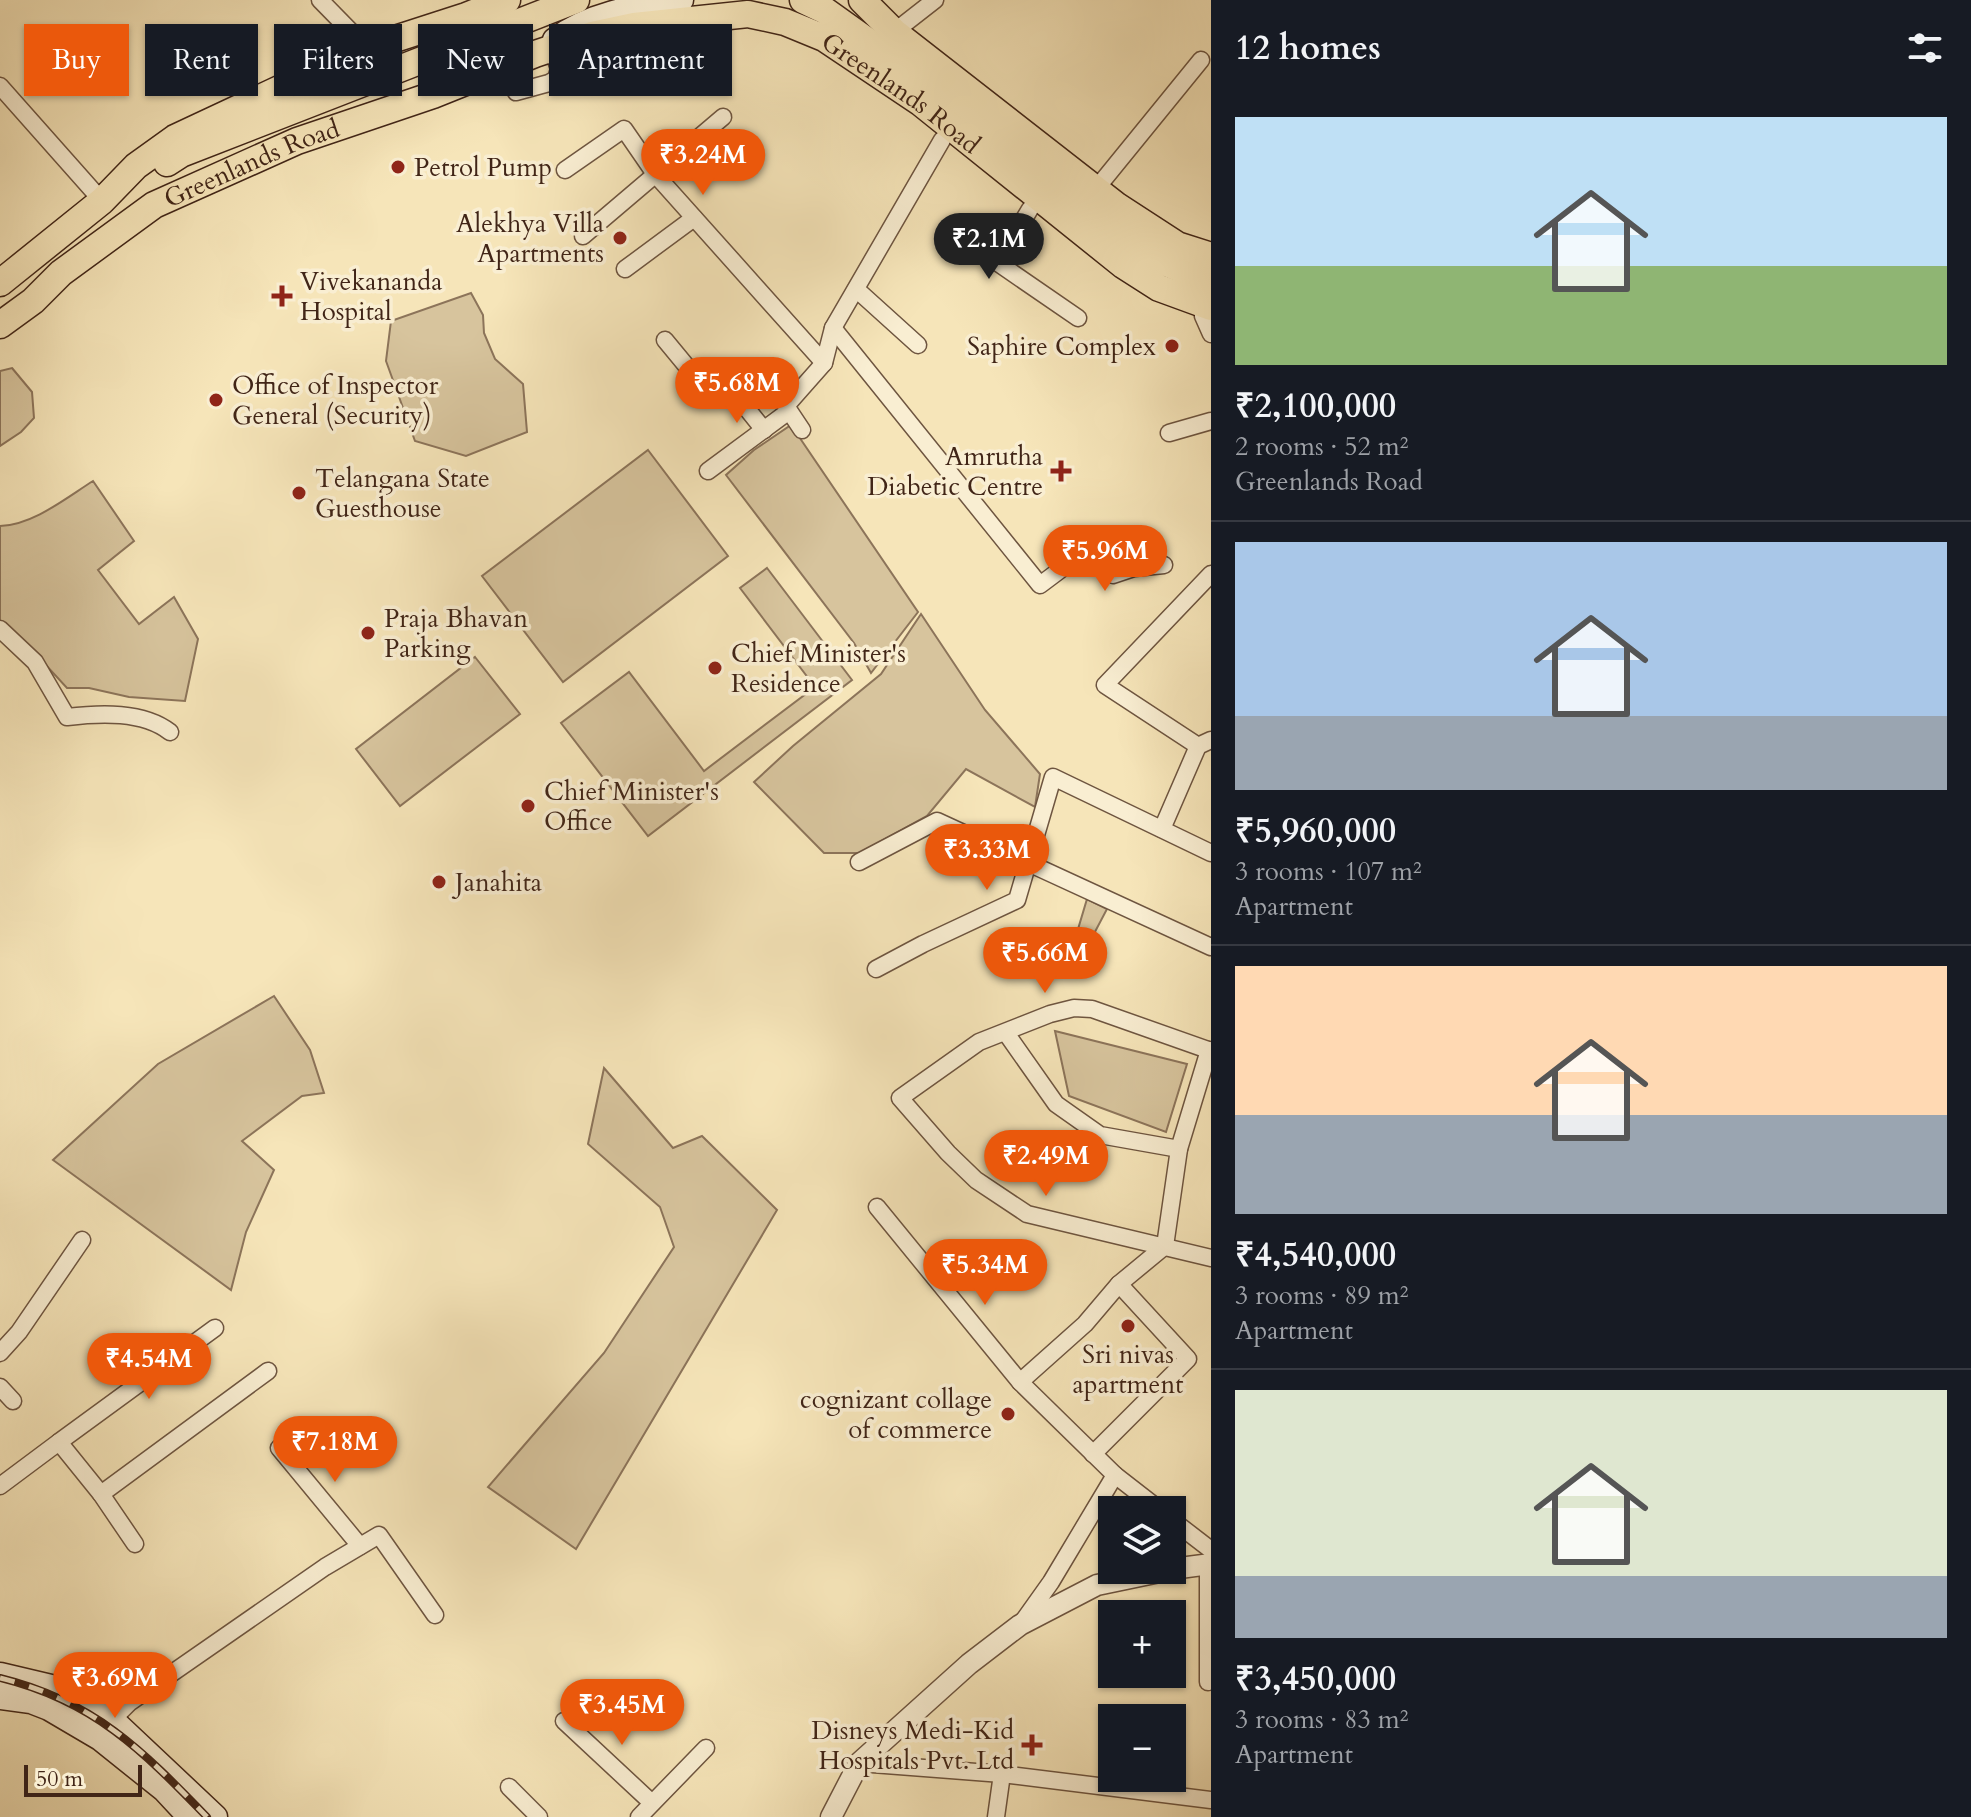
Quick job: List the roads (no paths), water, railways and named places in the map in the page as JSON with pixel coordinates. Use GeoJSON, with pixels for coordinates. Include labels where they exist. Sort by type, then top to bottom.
{"type":"FeatureCollection","features":[{"type":"Feature","properties":{"kind":"main road","name":"Greenlands Road"},"geometry":{"type":"LineString","coordinates":[[402,33],[461,8],[507,0]]}},
{"type":"Feature","properties":{"kind":"main road"},"geometry":{"type":"LineString","coordinates":[[102,201],[181,154],[576,0]]}},
{"type":"Feature","properties":{"kind":"main road","name":"Greenlands Road"},"geometry":{"type":"LineString","coordinates":[[543,51],[562,34],[587,22],[616,12],[681,0]]}},
{"type":"Feature","properties":{"kind":"main road"},"geometry":{"type":"LineString","coordinates":[[803,0],[824,10],[907,69],[1145,254],[1211,282]]}},
{"type":"Feature","properties":{"kind":"main road","name":"Greenlands Road"},"geometry":{"type":"LineString","coordinates":[[862,0],[894,32],[1117,206],[1177,245],[1211,256]]}},
{"type":"Feature","properties":{"kind":"main road","name":"Greenlands Road"},"geometry":{"type":"LineString","coordinates":[[0,325],[33,301],[61,273],[154,205],[297,141],[433,95],[592,35],[634,26],[748,14],[785,22],[824,38],[921,103],[932,132],[1140,295],[1209,319]]}},
{"type":"Feature","properties":{"kind":"main road","name":"Greenlands Road"},"geometry":{"type":"LineString","coordinates":[[0,283],[102,201],[136,166],[175,138],[274,92]]}},
{"type":"Feature","properties":{"kind":"main road"},"geometry":{"type":"LineString","coordinates":[[921,103],[1123,265],[1209,319]]}},
{"type":"Feature","properties":{"kind":"main road"},"geometry":{"type":"LineString","coordinates":[[0,1675],[55,1688],[112,1720],[215,1817]]}},
{"type":"Feature","properties":{"kind":"main road"},"geometry":{"type":"LineString","coordinates":[[0,1697],[31,1701],[49,1708],[100,1738],[165,1790],[190,1817]]}},
{"type":"Feature","properties":{"kind":"street"},"geometry":{"type":"LineString","coordinates":[[320,0],[344,24]]}},
{"type":"Feature","properties":{"kind":"street"},"geometry":{"type":"LineString","coordinates":[[894,32],[935,0]]}},
{"type":"Feature","properties":{"kind":"street"},"geometry":{"type":"LineString","coordinates":[[1096,189],[1201,60]]}},
{"type":"Feature","properties":{"kind":"street"},"geometry":{"type":"LineString","coordinates":[[0,86],[102,201]]}},
{"type":"Feature","properties":{"kind":"street"},"geometry":{"type":"LineString","coordinates":[[583,236],[723,117]]}},
{"type":"Feature","properties":{"kind":"street"},"geometry":{"type":"LineString","coordinates":[[565,170],[624,129],[655,174],[824,363]]}},
{"type":"Feature","properties":{"kind":"street"},"geometry":{"type":"LineString","coordinates":[[802,430],[786,406],[824,363],[833,328],[942,140]]}},
{"type":"Feature","properties":{"kind":"street"},"geometry":{"type":"LineString","coordinates":[[1030,209],[998,263],[1078,318]]}},
{"type":"Feature","properties":{"kind":"street"},"geometry":{"type":"LineString","coordinates":[[625,269],[694,218]]}},
{"type":"Feature","properties":{"kind":"street"},"geometry":{"type":"LineString","coordinates":[[856,289],[918,345]]}},
{"type":"Feature","properties":{"kind":"street"},"geometry":{"type":"LineString","coordinates":[[833,328],[1040,585],[1080,555],[1113,575],[1134,568],[1164,565]]}},
{"type":"Feature","properties":{"kind":"street"},"geometry":{"type":"LineString","coordinates":[[665,340],[698,380],[724,380],[764,430]]}},
{"type":"Feature","properties":{"kind":"street"},"geometry":{"type":"LineString","coordinates":[[708,471],[789,411]]}},
{"type":"Feature","properties":{"kind":"street"},"geometry":{"type":"LineString","coordinates":[[1169,433],[1211,421]]}},
{"type":"Feature","properties":{"kind":"street"},"geometry":{"type":"LineString","coordinates":[[1162,829],[1204,743],[1105,685],[1211,574]]}},
{"type":"Feature","properties":{"kind":"street"},"geometry":{"type":"LineString","coordinates":[[0,629],[35,662],[67,717],[102,713],[158,723],[170,732]]}},
{"type":"Feature","properties":{"kind":"street"},"geometry":{"type":"LineString","coordinates":[[876,969],[1017,900],[1053,777],[1211,853]]}},
{"type":"Feature","properties":{"kind":"street"},"geometry":{"type":"LineString","coordinates":[[859,862],[937,821],[1211,947]]}},
{"type":"Feature","properties":{"kind":"street"},"geometry":{"type":"LineString","coordinates":[[1020,1382],[1085,1324],[1119,1284],[1165,1246],[1179,1149],[1210,1051],[1092,1009],[1074,1008],[1050,1014],[979,1042],[900,1098],[976,1180],[1027,1214],[1165,1246],[1211,1258]]}},
{"type":"Feature","properties":{"kind":"street"},"geometry":{"type":"LineString","coordinates":[[1006,1033],[1056,1104],[1100,1135],[1179,1149]]}},
{"type":"Feature","properties":{"kind":"street"},"geometry":{"type":"LineString","coordinates":[[877,1207],[1020,1382],[1115,1475],[1142,1496]]}},
{"type":"Feature","properties":{"kind":"street"},"geometry":{"type":"LineString","coordinates":[[0,1353],[19,1332],[82,1240]]}},
{"type":"Feature","properties":{"kind":"street"},"geometry":{"type":"LineString","coordinates":[[1093,1454],[1188,1359],[1119,1284]]}},
{"type":"Feature","properties":{"kind":"street"},"geometry":{"type":"LineString","coordinates":[[0,1486],[215,1328]]}},
{"type":"Feature","properties":{"kind":"street"},"geometry":{"type":"LineString","coordinates":[[101,1494],[268,1371]]}},
{"type":"Feature","properties":{"kind":"street"},"geometry":{"type":"LineString","coordinates":[[0,1387],[13,1401]]}},
{"type":"Feature","properties":{"kind":"street"},"geometry":{"type":"LineString","coordinates":[[59,1442],[101,1494],[135,1544]]}},
{"type":"Feature","properties":{"kind":"street"},"geometry":{"type":"LineString","coordinates":[[279,1448],[360,1546]]}},
{"type":"Feature","properties":{"kind":"street"},"geometry":{"type":"LineString","coordinates":[[1020,1625],[1051,1582],[1115,1475]]}},
{"type":"Feature","properties":{"kind":"street"},"geometry":{"type":"LineString","coordinates":[[1186,1534],[1210,1559],[1208,1682]]}},
{"type":"Feature","properties":{"kind":"street"},"geometry":{"type":"LineString","coordinates":[[112,1720],[129,1703],[325,1567],[379,1535],[435,1615]]}},
{"type":"Feature","properties":{"kind":"street"},"geometry":{"type":"LineString","coordinates":[[1186,1566],[1210,1559]]}},
{"type":"Feature","properties":{"kind":"street"},"geometry":{"type":"LineString","coordinates":[[831,1817],[859,1763],[969,1664],[1020,1625],[1102,1584]]}},
{"type":"Feature","properties":{"kind":"street"},"geometry":{"type":"LineString","coordinates":[[564,1721],[652,1803]]}},
{"type":"Feature","properties":{"kind":"street"},"geometry":{"type":"LineString","coordinates":[[639,1817],[706,1748]]}},
{"type":"Feature","properties":{"kind":"street"},"geometry":{"type":"LineString","coordinates":[[859,1763],[1002,1774],[1211,1800]]}},
{"type":"Feature","properties":{"kind":"street"},"geometry":{"type":"LineString","coordinates":[[996,1817],[1002,1774]]}},
{"type":"Feature","properties":{"kind":"street"},"geometry":{"type":"LineString","coordinates":[[509,1787],[539,1817]]}},
{"type":"Feature","properties":{"kind":"street"},"geometry":{"type":"LineString","coordinates":[[1190,1817],[1192,1798]]}},
{"type":"Feature","properties":{"kind":"railway"},"geometry":{"type":"LineString","coordinates":[[0,1678],[33,1688],[90,1714],[138,1750],[207,1817]]}},
{"type":"Feature","properties":{"kind":"place","name":"Petrol Pump"},"geometry":{"type":"Point","coordinates":[398,167]}},
{"type":"Feature","properties":{"kind":"place","name":"Alekhya Villa Apartments"},"geometry":{"type":"Point","coordinates":[620,238]}},
{"type":"Feature","properties":{"kind":"place","name":"Vivekananda Hospital"},"geometry":{"type":"Point","coordinates":[282,296]}},
{"type":"Feature","properties":{"kind":"place","name":"Saphire Complex"},"geometry":{"type":"Point","coordinates":[1172,346]}},
{"type":"Feature","properties":{"kind":"place","name":"Office of Inspector General (Security)"},"geometry":{"type":"Point","coordinates":[216,400]}},
{"type":"Feature","properties":{"kind":"place","name":"Amrutha Diabetic Centre"},"geometry":{"type":"Point","coordinates":[1061,471]}},
{"type":"Feature","properties":{"kind":"place","name":"Telangana State Guesthouse"},"geometry":{"type":"Point","coordinates":[299,493]}},
{"type":"Feature","properties":{"kind":"place","name":"Praja Bhavan Parking"},"geometry":{"type":"Point","coordinates":[368,633]}},
{"type":"Feature","properties":{"kind":"place","name":"Chief Minister's Residence"},"geometry":{"type":"Point","coordinates":[715,668]}},
{"type":"Feature","properties":{"kind":"place","name":"Chief Minister's Office"},"geometry":{"type":"Point","coordinates":[528,806]}},
{"type":"Feature","properties":{"kind":"place","name":"Janahita"},"geometry":{"type":"Point","coordinates":[439,882]}},
{"type":"Feature","properties":{"kind":"place","name":"Sri nivas apartment"},"geometry":{"type":"Point","coordinates":[1128,1326]}},
{"type":"Feature","properties":{"kind":"place","name":"cognizant collage of commerce"},"geometry":{"type":"Point","coordinates":[1008,1414]}},
{"type":"Feature","properties":{"kind":"place","name":"Disneys Medi-Kid Hospitals Pvt. Ltd"},"geometry":{"type":"Point","coordinates":[1032,1745]}}]}
